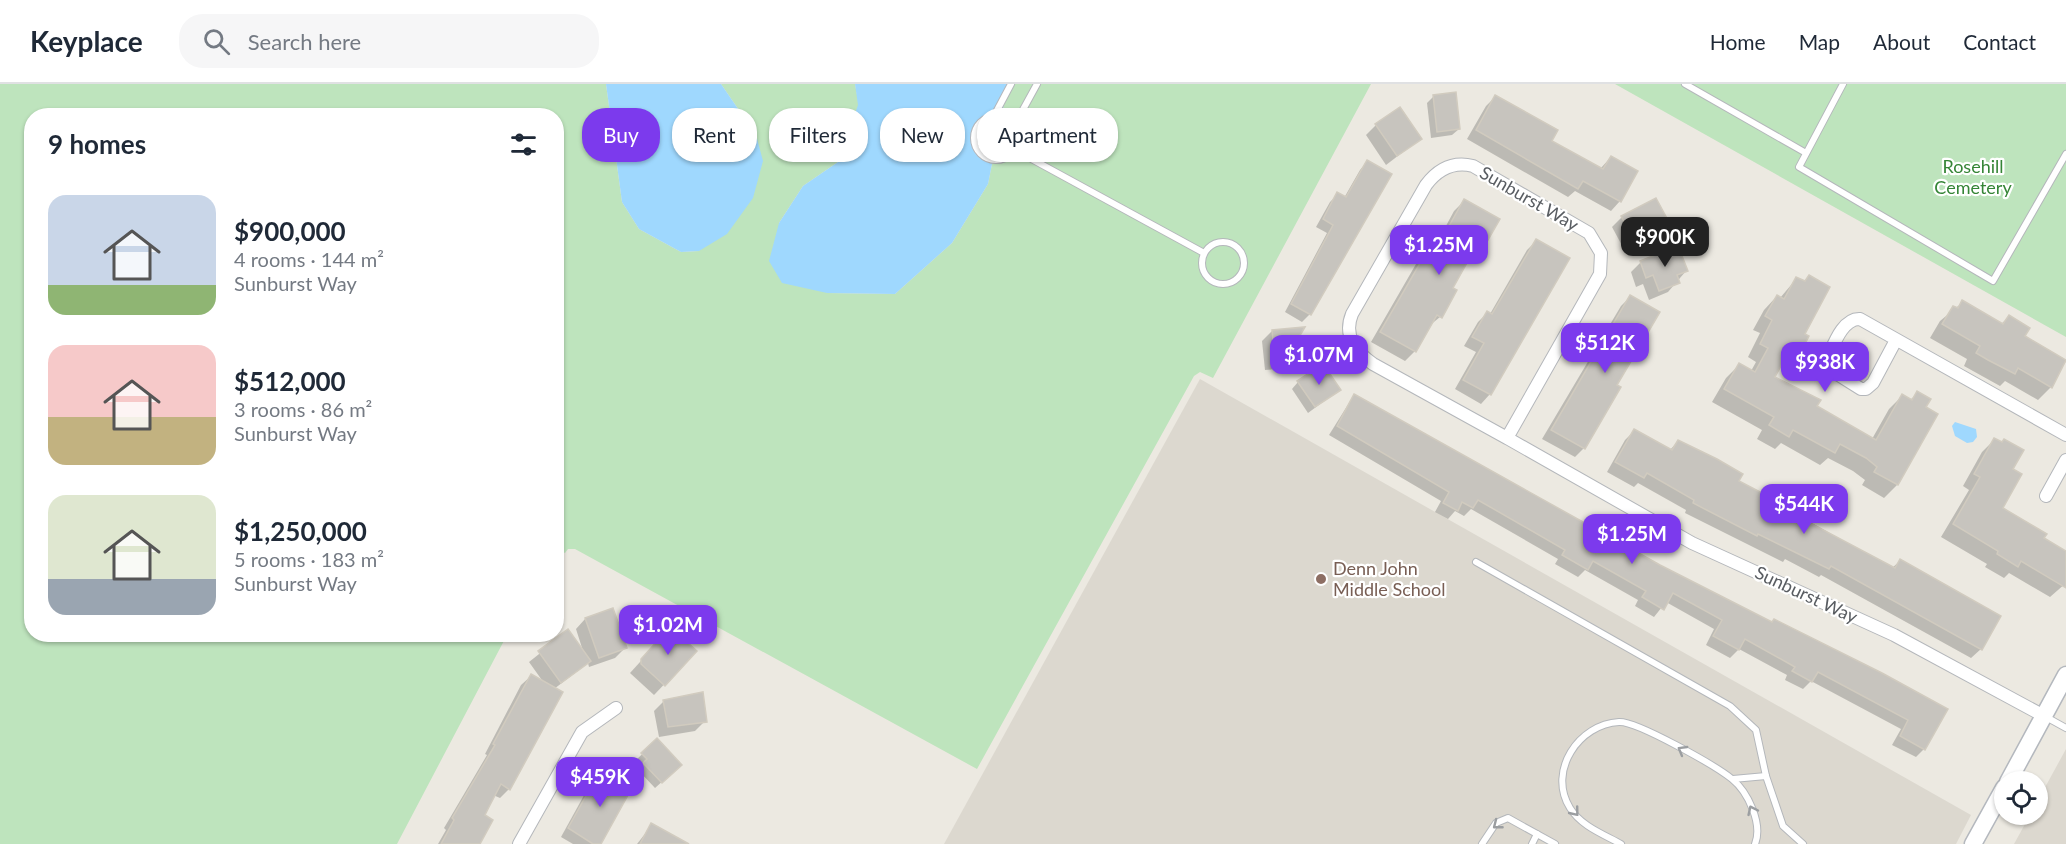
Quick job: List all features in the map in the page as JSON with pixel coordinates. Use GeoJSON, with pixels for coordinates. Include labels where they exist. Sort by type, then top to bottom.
{"type":"FeatureCollection","features":[{"type":"Feature","properties":{"kind":"street","name":"Sunburst Way"},"geometry":{"type":"LineString","coordinates":[[1507,438],[1600,274],[1601,253],[1597,243],[1579,228],[1473,166],[1451,165],[1433,176],[1426,185],[1352,315],[1348,330],[1355,348],[1373,364],[1692,543],[1894,635],[2044,716]]}},
{"type":"Feature","properties":{"kind":"street"},"geometry":{"type":"LineString","coordinates":[[1896,340],[1870,388],[1861,389],[1826,367],[1826,361],[1846,323],[1853,319],[1860,319],[2066,435]]}},
{"type":"Feature","properties":{"kind":"street"},"geometry":{"type":"LineString","coordinates":[[2046,496],[2066,460]]}},
{"type":"Feature","properties":{"kind":"street"},"geometry":{"type":"LineString","coordinates":[[2014,771],[2066,675]]}},
{"type":"Feature","properties":{"kind":"street"},"geometry":{"type":"LineString","coordinates":[[523,843],[582,732],[616,708]]}},
{"type":"Feature","properties":{"kind":"street"},"geometry":{"type":"LineString","coordinates":[[1973,844],[1994,806]]}},
{"type":"Feature","properties":{"kind":"lane"},"geometry":{"type":"LineString","coordinates":[[998,108],[1011,84]]}},
{"type":"Feature","properties":{"kind":"lane"},"geometry":{"type":"LineString","coordinates":[[1024,108],[1037,84]]}},
{"type":"Feature","properties":{"kind":"lane"},"geometry":{"type":"LineString","coordinates":[[1685,84],[1806,153]]}},
{"type":"Feature","properties":{"kind":"lane"},"geometry":{"type":"LineString","coordinates":[[1843,84],[1799,167],[1993,281],[2066,154]]}},
{"type":"Feature","properties":{"kind":"lane"},"geometry":{"type":"LineString","coordinates":[[977,127],[975,143],[977,148]]}},
{"type":"Feature","properties":{"kind":"lane"},"geometry":{"type":"LineString","coordinates":[[1037,162],[1204,253]]}},
{"type":"Feature","properties":{"kind":"lane"},"geometry":{"type":"LineString","coordinates":[[1217,242],[1230,242],[1241,250],[1244,257],[1244,270],[1234,281],[1220,284],[1213,281],[1203,270],[1204,253],[1217,242]]}},
{"type":"Feature","properties":{"kind":"lane"},"geometry":{"type":"LineString","coordinates":[[1476,562],[1731,706],[1756,730],[1766,776],[1783,826],[1802,844]]}},
{"type":"Feature","properties":{"kind":"lane"},"geometry":{"type":"LineString","coordinates":[[2044,716],[2066,728]]}},
{"type":"Feature","properties":{"kind":"lane"},"geometry":{"type":"LineString","coordinates":[[1621,844],[1586,825],[1570,808],[1562,788],[1564,766],[1569,752],[1583,736],[1599,725],[1621,722],[1647,730],[1733,779],[1756,817],[1755,844]]}},
{"type":"Feature","properties":{"kind":"lane"},"geometry":{"type":"LineString","coordinates":[[1733,779],[1766,776]]}},
{"type":"Feature","properties":{"kind":"lane"},"geometry":{"type":"LineString","coordinates":[[1482,844],[1496,823],[1508,818],[1555,844]]}},
{"type":"Feature","properties":{"kind":"lane"},"geometry":{"type":"LineString","coordinates":[[1532,844],[1538,834]]}},
{"type":"Feature","properties":{"kind":"shaded area","name":"Denn John Middle School"},"geometry":{"type":"Polygon","coordinates":[[[1200,379],[1971,815],[1956,844],[944,844],[1200,379]]]}},
{"type":"Feature","properties":{"kind":"shaded area"},"geometry":{"type":"Polygon","coordinates":[[[2066,749],[2066,844],[2014,844],[2024,825],[2048,825],[2048,782],[2066,749]]]}},
{"type":"Feature","properties":{"kind":"green space"},"geometry":{"type":"Polygon","coordinates":[[[0,84],[606,84],[609,108],[582,108],[582,162],[617,162],[622,202],[639,229],[681,252],[699,251],[743,162],[757,162],[757,108],[737,108],[721,84],[855,84],[858,108],[769,108],[769,162],[838,162],[803,186],[779,223],[827,293],[895,294],[952,243],[988,184],[992,162],[1118,162],[1118,108],[1003,108],[1008,84],[1371,84],[1213,378],[1200,372],[1194,376],[977,769],[575,549],[568,549],[564,552],[564,108],[24,108],[24,642],[503,642],[397,844],[0,844],[0,84]]]}},
{"type":"Feature","properties":{"kind":"green space","name":"Rosehill Cemetery"},"geometry":{"type":"Polygon","coordinates":[[[1615,84],[2066,84],[2066,337],[1615,84]]]}},
{"type":"Feature","properties":{"kind":"water"},"geometry":{"type":"Polygon","coordinates":[[[606,84],[721,84],[737,108],[672,108],[672,162],[757,162],[757,139],[763,161],[753,198],[727,234],[699,251],[681,252],[639,229],[622,202],[617,162],[660,162],[660,108],[609,108],[606,84]]]}},
{"type":"Feature","properties":{"kind":"water"},"geometry":{"type":"Polygon","coordinates":[[[855,84],[1008,84],[1003,108],[977,108],[977,162],[992,162],[988,184],[952,243],[895,294],[827,293],[782,283],[769,261],[779,223],[803,186],[838,162],[868,162],[868,108],[857,108],[855,84]]]}},
{"type":"Feature","properties":{"kind":"water"},"geometry":{"type":"Polygon","coordinates":[[[1955,422],[1976,429],[1977,437],[1973,442],[1967,443],[1955,436],[1952,426],[1955,422]]]}},
{"type":"Feature","properties":{"kind":"building"},"geometry":{"type":"Polygon","coordinates":[[[1456,92],[1460,129],[1437,132],[1433,95],[1456,92]]]}},
{"type":"Feature","properties":{"kind":"building"},"geometry":{"type":"Polygon","coordinates":[[[1495,95],[1558,130],[1552,141],[1603,169],[1611,156],[1638,171],[1621,202],[1583,181],[1578,189],[1476,130],[1495,95]]]}},
{"type":"Feature","properties":{"kind":"building"},"geometry":{"type":"Polygon","coordinates":[[[1400,107],[1422,139],[1397,156],[1375,124],[1400,107]]]}},
{"type":"Feature","properties":{"kind":"building"},"geometry":{"type":"Polygon","coordinates":[[[1367,160],[1392,174],[1311,315],[1291,304],[1333,225],[1323,219],[1337,192],[1346,197],[1367,160]]]}},
{"type":"Feature","properties":{"kind":"building"},"geometry":{"type":"Polygon","coordinates":[[[1656,198],[1670,224],[1635,242],[1621,216],[1656,198]]]}},
{"type":"Feature","properties":{"kind":"building"},"geometry":{"type":"Polygon","coordinates":[[[1464,199],[1500,219],[1484,247],[1478,243],[1453,288],[1457,290],[1442,318],[1437,315],[1416,352],[1380,332],[1437,234],[1443,237],[1464,199]]]}},
{"type":"Feature","properties":{"kind":"building"},"geometry":{"type":"Polygon","coordinates":[[[1536,239],[1570,258],[1491,395],[1463,380],[1484,343],[1472,337],[1487,311],[1492,314],[1536,239]]]}},
{"type":"Feature","properties":{"kind":"building"},"geometry":{"type":"Polygon","coordinates":[[[1678,246],[1688,271],[1677,275],[1680,283],[1659,291],[1653,275],[1646,278],[1640,261],[1678,246]]]}},
{"type":"Feature","properties":{"kind":"building"},"geometry":{"type":"Polygon","coordinates":[[[1809,275],[1830,287],[1805,334],[1809,336],[1803,348],[1793,343],[1775,377],[1821,400],[1817,406],[1876,440],[1902,394],[1912,400],[1917,391],[1931,399],[1926,407],[1938,414],[1898,485],[1874,472],[1877,467],[1866,458],[1840,444],[1835,453],[1793,430],[1789,437],[1769,425],[1774,417],[1724,389],[1739,363],[1755,372],[1768,348],[1760,344],[1772,320],[1765,316],[1777,295],[1784,299],[1796,277],[1805,281],[1809,275]]]}},
{"type":"Feature","properties":{"kind":"building"},"geometry":{"type":"Polygon","coordinates":[[[1630,295],[1660,312],[1617,385],[1621,387],[1585,449],[1551,430],[1630,295]]]}},
{"type":"Feature","properties":{"kind":"building"},"geometry":{"type":"Polygon","coordinates":[[[1962,300],[2003,324],[2009,315],[2030,328],[2025,336],[2066,360],[2052,388],[2018,368],[2015,374],[1988,360],[1976,353],[1980,346],[1942,324],[1953,306],[1958,308],[1962,300]]]}},
{"type":"Feature","properties":{"kind":"building"},"geometry":{"type":"Polygon","coordinates":[[[1305,327],[1299,337],[1314,336],[1316,357],[1275,361],[1272,330],[1305,327]]]}},
{"type":"Feature","properties":{"kind":"building"},"geometry":{"type":"Polygon","coordinates":[[[1323,364],[1341,390],[1315,407],[1297,381],[1323,364]]]}},
{"type":"Feature","properties":{"kind":"building"},"geometry":{"type":"Polygon","coordinates":[[[1354,394],[1660,565],[1772,622],[1774,619],[1882,673],[1948,709],[1925,750],[1900,736],[1908,720],[1818,672],[1812,682],[1792,671],[1795,667],[1745,639],[1739,650],[1713,636],[1722,620],[1673,593],[1664,610],[1642,597],[1646,591],[1593,561],[1588,570],[1562,555],[1565,550],[1478,500],[1473,508],[1462,502],[1458,511],[1443,503],[1449,492],[1337,426],[1354,394]]]}},
{"type":"Feature","properties":{"kind":"building"},"geometry":{"type":"Polygon","coordinates":[[[1634,429],[1672,450],[1678,440],[1717,459],[1743,474],[1739,481],[1812,519],[1810,523],[1895,568],[1900,559],[2001,616],[1982,650],[1831,566],[1829,569],[1758,534],[1757,536],[1693,503],[1694,500],[1647,473],[1644,478],[1615,462],[1634,429]]]}},
{"type":"Feature","properties":{"kind":"building"},"geometry":{"type":"Polygon","coordinates":[[[1994,438],[2002,442],[2004,439],[2024,450],[2013,469],[2022,474],[2003,508],[2047,534],[2044,538],[2066,551],[2066,588],[2021,561],[2018,567],[1997,554],[1998,551],[1953,524],[1980,477],[1974,474],[1994,438]]]}},
{"type":"Feature","properties":{"kind":"building"},"geometry":{"type":"Polygon","coordinates":[[[613,608],[627,648],[599,658],[585,618],[613,608]]]}},
{"type":"Feature","properties":{"kind":"building"},"geometry":{"type":"Polygon","coordinates":[[[670,627],[697,651],[665,686],[641,664],[641,659],[670,627]]]}},
{"type":"Feature","properties":{"kind":"building"},"geometry":{"type":"Polygon","coordinates":[[[568,629],[591,661],[561,683],[538,651],[550,642],[564,642],[564,632],[568,629]]]}},
{"type":"Feature","properties":{"kind":"building"},"geometry":{"type":"Polygon","coordinates":[[[531,674],[563,692],[510,790],[501,784],[485,815],[493,820],[480,844],[441,844],[454,820],[452,818],[495,745],[493,744],[531,674]]]}},
{"type":"Feature","properties":{"kind":"building"},"geometry":{"type":"Polygon","coordinates":[[[703,692],[707,722],[668,727],[663,700],[703,692]]]}},
{"type":"Feature","properties":{"kind":"building"},"geometry":{"type":"Polygon","coordinates":[[[657,738],[682,765],[662,783],[643,763],[647,759],[641,753],[657,738]]]}},
{"type":"Feature","properties":{"kind":"building"},"geometry":{"type":"Polygon","coordinates":[[[601,769],[633,786],[601,844],[593,844],[568,828],[601,769]]]}},
{"type":"Feature","properties":{"kind":"building"},"geometry":{"type":"Polygon","coordinates":[[[651,823],[689,844],[640,844],[651,823]]]}},
{"type":"Feature","properties":{"kind":"place","name":"Denn John Middle School"},"geometry":{"type":"Point","coordinates":[1321,579]}}]}
